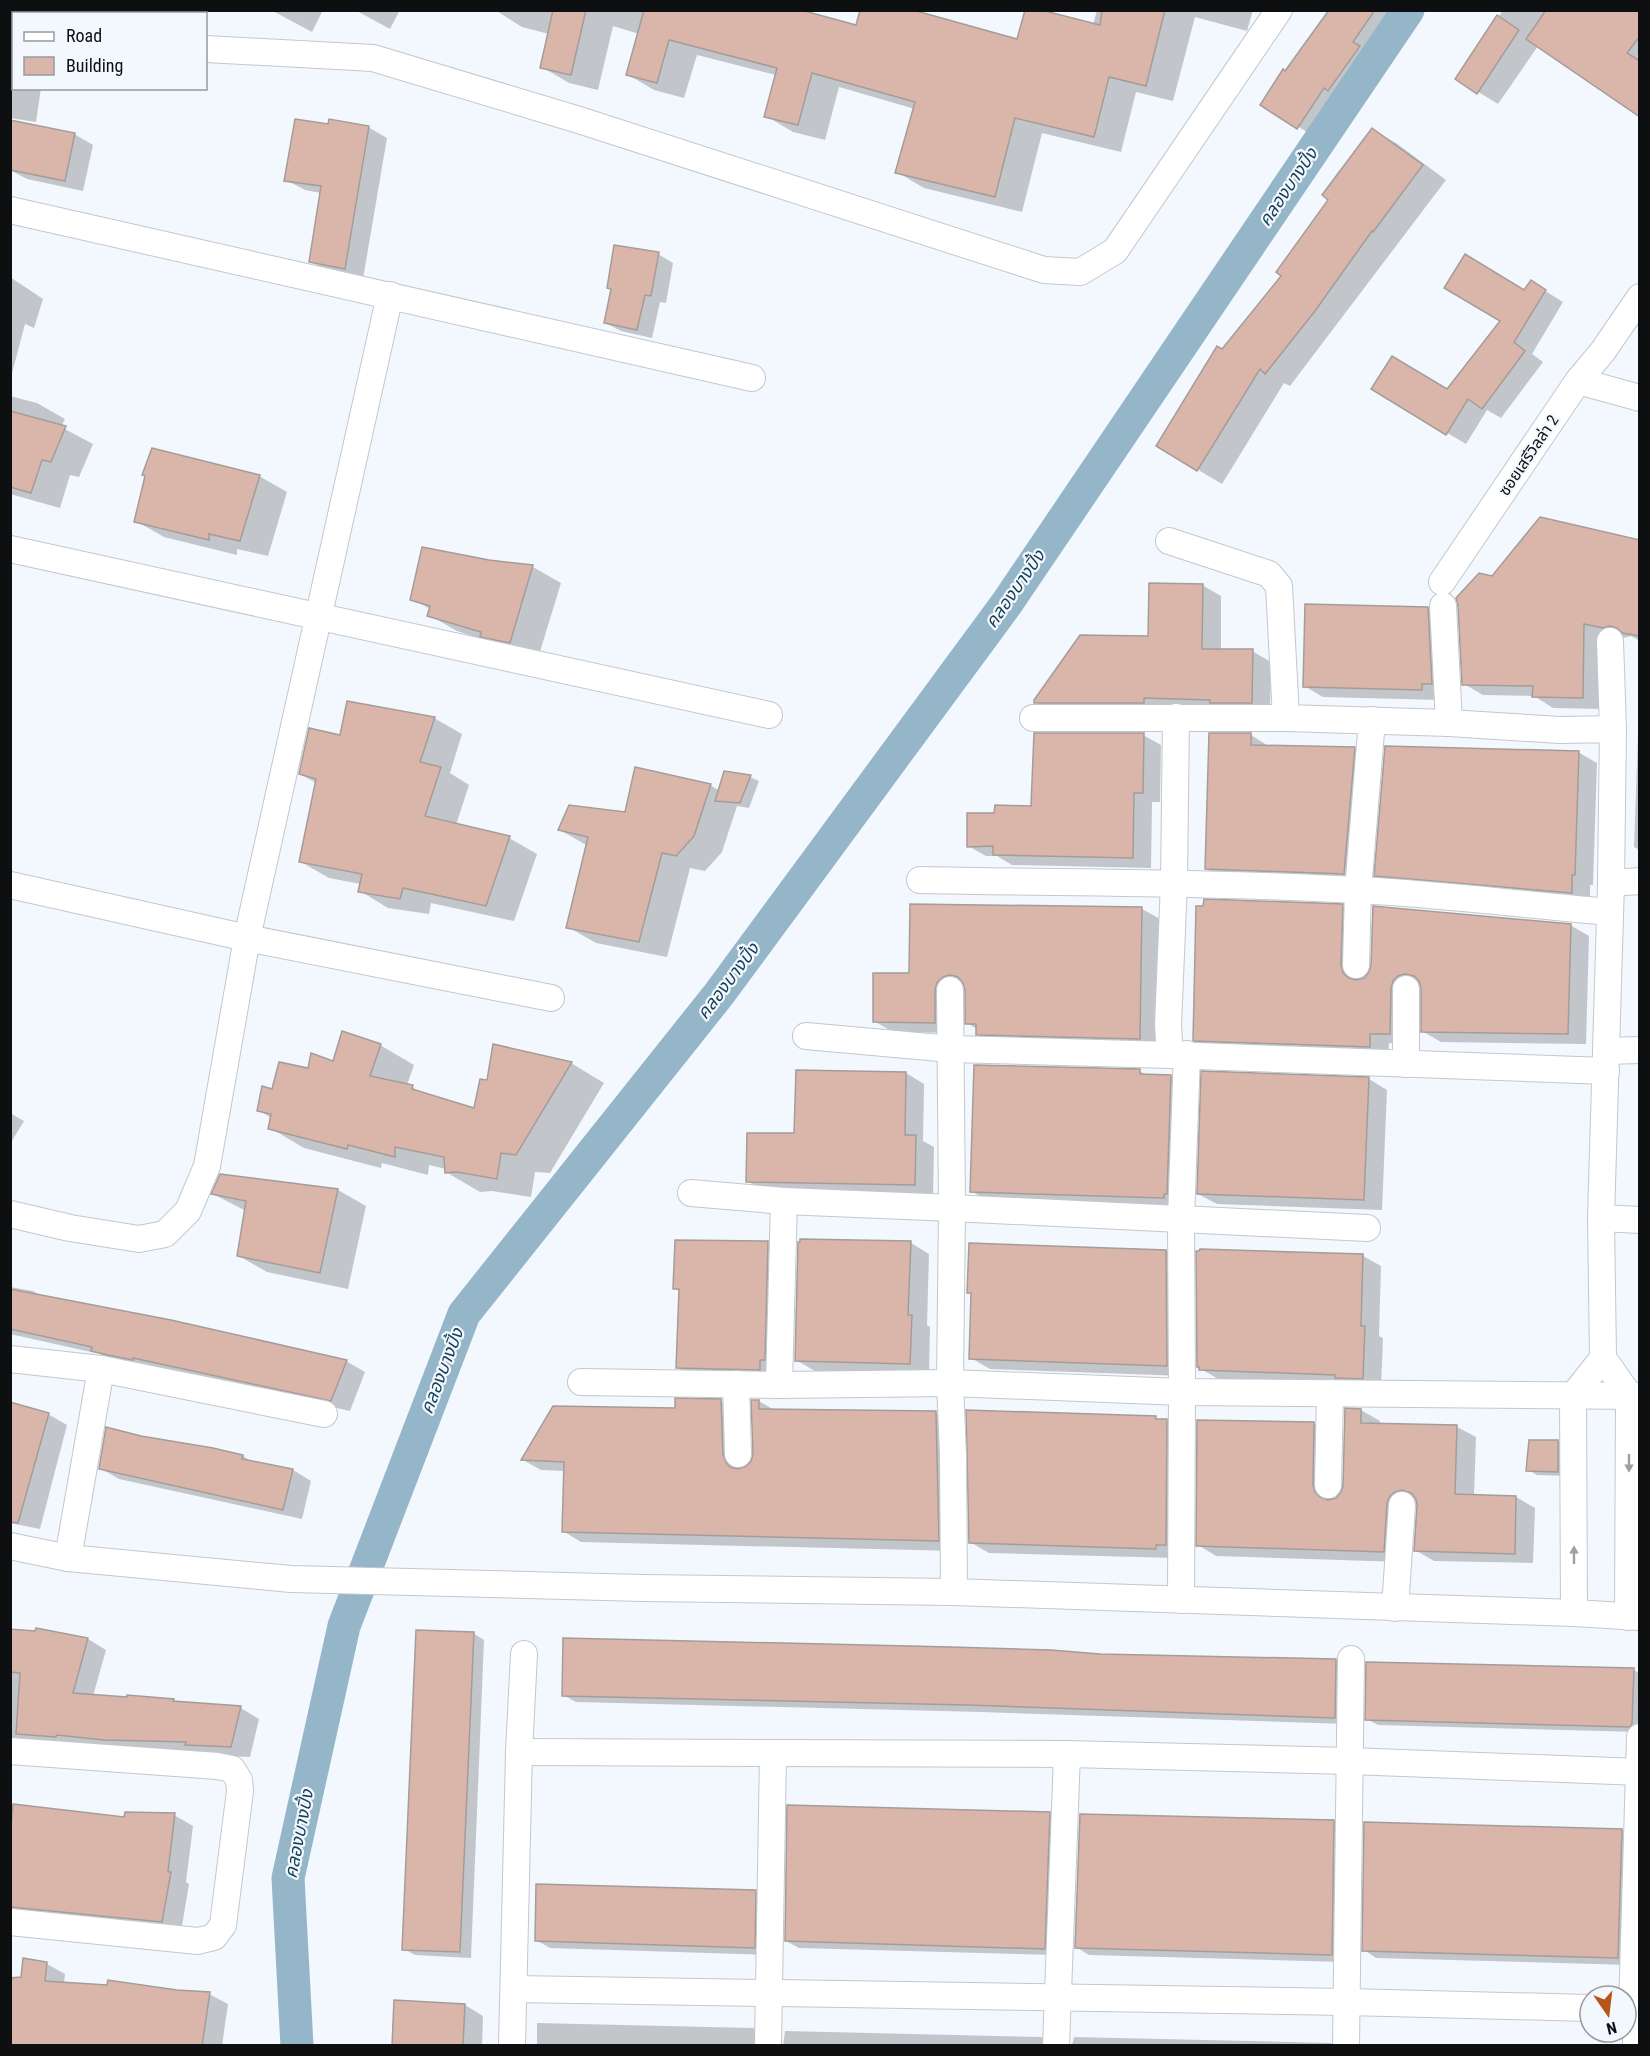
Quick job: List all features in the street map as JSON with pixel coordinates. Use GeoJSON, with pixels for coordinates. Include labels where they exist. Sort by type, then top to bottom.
{"type":"FeatureCollection","features":[{"type":"Feature","properties":{"kind":"street"},"geometry":{"type":"LineString","coordinates":[[207,49],[373,58],[579,120],[1044,270],[1080,272],[1114,251],[1279,10]]}},
{"type":"Feature","properties":{"kind":"street"},"geometry":{"type":"LineString","coordinates":[[10,210],[752,378]]}},
{"type":"Feature","properties":{"kind":"street"},"geometry":{"type":"LineString","coordinates":[[10,1214],[70,1228],[139,1239],[165,1234],[188,1211],[207,1166],[247,938],[390,295]]}},
{"type":"Feature","properties":{"kind":"street","name":"ซอยเสรีวิลล่า 2"},"geometry":{"type":"LineString","coordinates":[[1449,723],[1443,594],[1578,381],[1603,351],[1640,297]]}},
{"type":"Feature","properties":{"kind":"street"},"geometry":{"type":"LineString","coordinates":[[1578,381],[1640,398]]}},
{"type":"Feature","properties":{"kind":"street"},"geometry":{"type":"LineString","coordinates":[[1168,541],[1269,574],[1279,586],[1286,718]]}},
{"type":"Feature","properties":{"kind":"street"},"geometry":{"type":"LineString","coordinates":[[10,549],[769,715]]}},
{"type":"Feature","properties":{"kind":"street"},"geometry":{"type":"LineString","coordinates":[[10,1546],[68,1558],[291,1579],[954,1592],[1634,1617],[1634,1396],[1603,1358],[1601,1218],[1613,729],[1610,641]]}},
{"type":"Feature","properties":{"kind":"street"},"geometry":{"type":"LineString","coordinates":[[1176,717],[1174,883],[1168,1025],[1179,1055],[1181,1600]]}},
{"type":"Feature","properties":{"kind":"street"},"geometry":{"type":"LineString","coordinates":[[1033,718],[1286,718],[1449,723],[1560,730],[1613,729]]}},
{"type":"Feature","properties":{"kind":"street"},"geometry":{"type":"LineString","coordinates":[[1356,966],[1358,890],[1372,720]]}},
{"type":"Feature","properties":{"kind":"street"},"geometry":{"type":"LineString","coordinates":[[920,880],[1174,883],[1358,890],[1610,912]]}},
{"type":"Feature","properties":{"kind":"street"},"geometry":{"type":"LineString","coordinates":[[1611,883],[1640,881]]}},
{"type":"Feature","properties":{"kind":"street"},"geometry":{"type":"LineString","coordinates":[[10,885],[247,938],[551,998]]}},
{"type":"Feature","properties":{"kind":"street"},"geometry":{"type":"LineString","coordinates":[[1406,989],[1406,1064]]}},
{"type":"Feature","properties":{"kind":"street"},"geometry":{"type":"LineString","coordinates":[[950,990],[952,1208],[950,1383],[954,1592]]}},
{"type":"Feature","properties":{"kind":"street"},"geometry":{"type":"LineString","coordinates":[[806,1036],[951,1049],[1406,1064],[1606,1061],[1640,1050]]}},
{"type":"Feature","properties":{"kind":"street"},"geometry":{"type":"LineString","coordinates":[[692,1193],[784,1201],[1367,1228]]}},
{"type":"Feature","properties":{"kind":"street"},"geometry":{"type":"LineString","coordinates":[[779,1385],[784,1201]]}},
{"type":"Feature","properties":{"kind":"street"},"geometry":{"type":"LineString","coordinates":[[1601,1218],[1640,1220]]}},
{"type":"Feature","properties":{"kind":"street"},"geometry":{"type":"LineString","coordinates":[[1574,1613],[1573,1396],[1603,1358]]}},
{"type":"Feature","properties":{"kind":"street"},"geometry":{"type":"LineString","coordinates":[[10,1359],[101,1369],[324,1414]]}},
{"type":"Feature","properties":{"kind":"street"},"geometry":{"type":"LineString","coordinates":[[68,1558],[101,1369]]}},
{"type":"Feature","properties":{"kind":"street"},"geometry":{"type":"LineString","coordinates":[[581,1382],[779,1385],[950,1383],[1182,1392],[1634,1396]]}},
{"type":"Feature","properties":{"kind":"street"},"geometry":{"type":"LineString","coordinates":[[736,1384],[738,1454]]}},
{"type":"Feature","properties":{"kind":"street"},"geometry":{"type":"LineString","coordinates":[[1328,1485],[1330,1393]]}},
{"type":"Feature","properties":{"kind":"street"},"geometry":{"type":"LineString","coordinates":[[1395,1608],[1402,1505]]}},
{"type":"Feature","properties":{"kind":"street"},"geometry":{"type":"LineString","coordinates":[[512,2046],[519,1752],[524,1654]]}},
{"type":"Feature","properties":{"kind":"street"},"geometry":{"type":"LineString","coordinates":[[1346,2046],[1351,1659]]}},
{"type":"Feature","properties":{"kind":"street"},"geometry":{"type":"LineString","coordinates":[[1635,1984],[1640,1737]]}},
{"type":"Feature","properties":{"kind":"street"},"geometry":{"type":"LineString","coordinates":[[10,1751],[232,1768],[239,1780],[240,1791],[223,1925],[214,1937],[198,1941],[10,1922]]}},
{"type":"Feature","properties":{"kind":"street"},"geometry":{"type":"LineString","coordinates":[[519,1752],[1067,1754],[1350,1761],[1639,1772]]}},
{"type":"Feature","properties":{"kind":"street"},"geometry":{"type":"LineString","coordinates":[[768,2046],[773,1753]]}},
{"type":"Feature","properties":{"kind":"street"},"geometry":{"type":"LineString","coordinates":[[1056,2046],[1067,1754]]}},
{"type":"Feature","properties":{"kind":"street"},"geometry":{"type":"LineString","coordinates":[[514,1989],[1578,2008]]}},
{"type":"Feature","properties":{"kind":"building"},"geometry":{"type":"Polygon","coordinates":[[[553,10],[586,10],[571,75],[540,68],[553,10]]]}},
{"type":"Feature","properties":{"kind":"building"},"geometry":{"type":"Polygon","coordinates":[[[644,10],[801,10],[856,25],[860,10],[913,10],[1017,39],[1025,10],[1041,10],[1100,25],[1102,10],[1165,10],[1146,86],[1109,77],[1094,137],[1015,118],[995,197],[895,173],[915,102],[812,73],[798,125],[764,117],[777,68],[669,40],[657,83],[626,75],[644,10]]]}},
{"type":"Feature","properties":{"kind":"building"},"geometry":{"type":"Polygon","coordinates":[[[1329,10],[1375,10],[1353,42],[1360,46],[1328,91],[1324,88],[1297,129],[1260,105],[1283,69],[1285,71],[1329,10]]]}},
{"type":"Feature","properties":{"kind":"building"},"geometry":{"type":"Polygon","coordinates":[[[1546,10],[1640,10],[1640,36],[1627,53],[1640,61],[1640,117],[1526,39],[1546,10]]]}},
{"type":"Feature","properties":{"kind":"building"},"geometry":{"type":"Polygon","coordinates":[[[1497,15],[1519,30],[1477,94],[1455,79],[1497,15]]]}},
{"type":"Feature","properties":{"kind":"building"},"geometry":{"type":"Polygon","coordinates":[[[295,119],[328,124],[329,119],[369,126],[345,269],[309,262],[321,186],[284,181],[295,119]]]}},
{"type":"Feature","properties":{"kind":"building"},"geometry":{"type":"Polygon","coordinates":[[[10,120],[75,133],[65,181],[10,170],[10,120]]]}},
{"type":"Feature","properties":{"kind":"building"},"geometry":{"type":"Polygon","coordinates":[[[1372,128],[1423,165],[1315,311],[1265,374],[1260,369],[1197,471],[1156,446],[1217,346],[1222,349],[1281,276],[1276,272],[1328,200],[1322,195],[1372,128]]]}},
{"type":"Feature","properties":{"kind":"building"},"geometry":{"type":"Polygon","coordinates":[[[614,245],[659,252],[651,296],[645,295],[637,330],[604,323],[611,289],[607,288],[614,245]]]}},
{"type":"Feature","properties":{"kind":"building"},"geometry":{"type":"Polygon","coordinates":[[[1465,254],[1524,290],[1531,280],[1546,290],[1514,342],[1525,351],[1482,409],[1468,399],[1446,435],[1371,389],[1392,356],[1447,389],[1500,321],[1444,288],[1465,254]]]}},
{"type":"Feature","properties":{"kind":"building"},"geometry":{"type":"Polygon","coordinates":[[[10,411],[66,426],[51,462],[42,460],[31,493],[10,487],[10,411]]]}},
{"type":"Feature","properties":{"kind":"building"},"geometry":{"type":"Polygon","coordinates":[[[152,448],[260,475],[240,541],[209,534],[209,540],[134,522],[145,476],[142,475],[152,448]]]}},
{"type":"Feature","properties":{"kind":"building"},"geometry":{"type":"Polygon","coordinates":[[[1540,517],[1640,540],[1640,636],[1622,633],[1610,626],[1603,628],[1584,624],[1583,698],[1532,697],[1533,686],[1462,685],[1456,598],[1479,573],[1492,576],[1540,517]]]}},
{"type":"Feature","properties":{"kind":"building"},"geometry":{"type":"Polygon","coordinates":[[[422,547],[489,560],[533,565],[510,643],[480,637],[481,632],[427,616],[430,606],[410,600],[422,547]]]}},
{"type":"Feature","properties":{"kind":"building"},"geometry":{"type":"Polygon","coordinates":[[[1149,583],[1203,584],[1202,649],[1253,649],[1252,703],[1210,703],[1210,700],[1144,698],[1144,703],[1034,703],[1080,635],[1148,636],[1149,583]]]}},
{"type":"Feature","properties":{"kind":"building"},"geometry":{"type":"Polygon","coordinates":[[[1305,604],[1428,607],[1432,684],[1422,684],[1422,690],[1303,687],[1305,604]]]}},
{"type":"Feature","properties":{"kind":"building"},"geometry":{"type":"Polygon","coordinates":[[[347,701],[435,717],[420,762],[441,767],[425,816],[510,836],[486,906],[403,888],[400,899],[358,892],[362,874],[299,862],[316,779],[299,774],[309,728],[340,735],[347,701]]]}},
{"type":"Feature","properties":{"kind":"building"},"geometry":{"type":"Polygon","coordinates":[[[1034,733],[1144,733],[1143,793],[1134,793],[1133,858],[993,855],[993,846],[967,847],[967,813],[994,813],[995,805],[1031,806],[1034,733]]]}},
{"type":"Feature","properties":{"kind":"building"},"geometry":{"type":"Polygon","coordinates":[[[1209,733],[1251,733],[1251,745],[1355,747],[1344,874],[1205,869],[1209,733]]]}},
{"type":"Feature","properties":{"kind":"building"},"geometry":{"type":"Polygon","coordinates":[[[1385,746],[1579,751],[1575,875],[1572,875],[1572,893],[1374,876],[1385,746]]]}},
{"type":"Feature","properties":{"kind":"building"},"geometry":{"type":"Polygon","coordinates":[[[635,767],[711,784],[694,836],[676,856],[662,853],[639,942],[566,928],[588,837],[558,830],[569,805],[625,812],[635,767]]]}},
{"type":"Feature","properties":{"kind":"building"},"geometry":{"type":"Polygon","coordinates":[[[724,771],[751,775],[740,803],[715,801],[724,771]]]}},
{"type":"Feature","properties":{"kind":"building"},"geometry":{"type":"Polygon","coordinates":[[[1204,899],[1343,904],[1341,965],[1343,973],[1355,980],[1364,978],[1371,966],[1373,906],[1571,924],[1568,1034],[1421,1032],[1421,988],[1414,976],[1405,974],[1393,981],[1391,988],[1390,1034],[1370,1034],[1370,1047],[1193,1041],[1196,906],[1203,906],[1204,899]]]}},
{"type":"Feature","properties":{"kind":"building"},"geometry":{"type":"Polygon","coordinates":[[[910,904],[1142,907],[1140,1039],[976,1035],[976,1024],[965,1024],[963,983],[958,977],[950,975],[943,977],[937,983],[935,1023],[873,1022],[873,973],[909,973],[910,904]]]}},
{"type":"Feature","properties":{"kind":"building"},"geometry":{"type":"Polygon","coordinates":[[[342,1031],[381,1044],[370,1076],[413,1085],[412,1089],[474,1108],[480,1079],[487,1080],[493,1044],[572,1062],[516,1155],[501,1153],[497,1179],[457,1172],[445,1173],[444,1157],[395,1147],[395,1157],[348,1145],[347,1149],[268,1129],[271,1114],[257,1111],[262,1086],[272,1089],[279,1062],[308,1068],[311,1053],[333,1061],[342,1031]]]}},
{"type":"Feature","properties":{"kind":"building"},"geometry":{"type":"Polygon","coordinates":[[[974,1065],[1140,1069],[1140,1074],[1171,1075],[1167,1194],[1164,1194],[1164,1198],[970,1192],[974,1065]]]}},
{"type":"Feature","properties":{"kind":"building"},"geometry":{"type":"Polygon","coordinates":[[[796,1070],[906,1072],[905,1135],[916,1135],[915,1185],[746,1182],[747,1133],[794,1133],[796,1070]]]}},
{"type":"Feature","properties":{"kind":"building"},"geometry":{"type":"Polygon","coordinates":[[[1201,1071],[1369,1077],[1364,1200],[1197,1194],[1201,1071]]]}},
{"type":"Feature","properties":{"kind":"building"},"geometry":{"type":"Polygon","coordinates":[[[220,1174],[338,1189],[320,1273],[237,1256],[246,1201],[211,1194],[220,1174]]]}},
{"type":"Feature","properties":{"kind":"building"},"geometry":{"type":"Polygon","coordinates":[[[800,1239],[911,1241],[908,1315],[912,1315],[910,1364],[795,1361],[798,1242],[800,1239]]]}},
{"type":"Feature","properties":{"kind":"building"},"geometry":{"type":"Polygon","coordinates":[[[675,1240],[768,1241],[765,1360],[760,1360],[760,1370],[676,1368],[679,1289],[673,1289],[675,1240]]]}},
{"type":"Feature","properties":{"kind":"building"},"geometry":{"type":"Polygon","coordinates":[[[969,1243],[1166,1250],[1167,1366],[969,1359],[971,1293],[967,1293],[969,1243]]]}},
{"type":"Feature","properties":{"kind":"building"},"geometry":{"type":"Polygon","coordinates":[[[1200,1249],[1363,1254],[1361,1326],[1365,1326],[1363,1379],[1335,1378],[1335,1375],[1199,1370],[1197,1367],[1196,1251],[1200,1249]]]}},
{"type":"Feature","properties":{"kind":"building"},"geometry":{"type":"Polygon","coordinates":[[[10,1289],[171,1320],[347,1360],[331,1401],[133,1358],[133,1360],[108,1355],[91,1351],[92,1347],[10,1329],[10,1289]]]}},
{"type":"Feature","properties":{"kind":"building"},"geometry":{"type":"Polygon","coordinates":[[[675,1398],[721,1399],[723,1455],[730,1467],[738,1469],[751,1461],[753,1454],[751,1400],[759,1400],[759,1409],[936,1411],[939,1541],[562,1532],[564,1462],[521,1460],[553,1406],[675,1408],[675,1398]]]}},
{"type":"Feature","properties":{"kind":"building"},"geometry":{"type":"Polygon","coordinates":[[[10,1402],[49,1413],[18,1523],[10,1522],[10,1402]]]}},
{"type":"Feature","properties":{"kind":"building"},"geometry":{"type":"Polygon","coordinates":[[[1345,1408],[1361,1409],[1361,1423],[1457,1425],[1455,1494],[1516,1496],[1515,1554],[1414,1551],[1416,1499],[1411,1493],[1402,1490],[1390,1496],[1387,1503],[1384,1552],[1196,1546],[1197,1420],[1314,1422],[1313,1485],[1320,1497],[1328,1500],[1336,1498],[1343,1486],[1345,1408]]]}},
{"type":"Feature","properties":{"kind":"building"},"geometry":{"type":"Polygon","coordinates":[[[966,1410],[1156,1416],[1156,1419],[1167,1419],[1166,1545],[1156,1545],[1156,1549],[969,1543],[966,1410]]]}},
{"type":"Feature","properties":{"kind":"building"},"geometry":{"type":"Polygon","coordinates":[[[106,1427],[141,1436],[213,1448],[243,1455],[242,1459],[293,1469],[283,1510],[99,1469],[106,1427]]]}},
{"type":"Feature","properties":{"kind":"building"},"geometry":{"type":"Polygon","coordinates":[[[1529,1440],[1558,1440],[1558,1472],[1526,1471],[1529,1440]]]}},
{"type":"Feature","properties":{"kind":"building"},"geometry":{"type":"Polygon","coordinates":[[[36,1628],[88,1638],[73,1693],[127,1697],[127,1695],[241,1706],[231,1747],[185,1745],[186,1742],[104,1740],[16,1734],[20,1673],[10,1672],[10,1629],[35,1631],[36,1628]]]}},
{"type":"Feature","properties":{"kind":"building"},"geometry":{"type":"Polygon","coordinates":[[[416,1630],[474,1632],[460,1952],[402,1950],[416,1630]]]}},
{"type":"Feature","properties":{"kind":"building"},"geometry":{"type":"Polygon","coordinates":[[[563,1638],[1336,1659],[1335,1718],[968,1705],[562,1696],[563,1638]]]}},
{"type":"Feature","properties":{"kind":"building"},"geometry":{"type":"Polygon","coordinates":[[[1366,1662],[1634,1668],[1632,1724],[1630,1727],[1365,1720],[1366,1662]]]}},
{"type":"Feature","properties":{"kind":"building"},"geometry":{"type":"Polygon","coordinates":[[[13,1804],[124,1817],[125,1812],[175,1813],[168,1872],[171,1872],[162,1922],[10,1907],[10,1838],[13,1804]]]}},
{"type":"Feature","properties":{"kind":"building"},"geometry":{"type":"Polygon","coordinates":[[[787,1805],[1050,1812],[1045,1949],[785,1941],[787,1805]]]}},
{"type":"Feature","properties":{"kind":"building"},"geometry":{"type":"Polygon","coordinates":[[[1080,1814],[1334,1820],[1332,1955],[1075,1948],[1080,1814]]]}},
{"type":"Feature","properties":{"kind":"building"},"geometry":{"type":"Polygon","coordinates":[[[1364,1822],[1622,1829],[1618,1958],[1362,1951],[1364,1822]]]}},
{"type":"Feature","properties":{"kind":"building"},"geometry":{"type":"Polygon","coordinates":[[[536,1884],[756,1890],[755,1948],[535,1941],[536,1884]]]}},
{"type":"Feature","properties":{"kind":"building"},"geometry":{"type":"Polygon","coordinates":[[[23,1958],[47,1962],[45,1981],[107,1985],[108,1980],[177,1990],[210,1992],[202,2046],[10,2046],[10,1978],[21,1977],[23,1958]]]}},
{"type":"Feature","properties":{"kind":"building"},"geometry":{"type":"Polygon","coordinates":[[[394,2000],[465,2004],[463,2046],[392,2046],[394,2000]]]}},
{"type":"Feature","properties":{"kind":"waterway","name":"คลองบางปิ้ง"},"geometry":{"type":"LineString","coordinates":[[297,2046],[288,1878],[344,1626],[464,1314],[719,994],[1007,603],[1408,10]]}}]}
